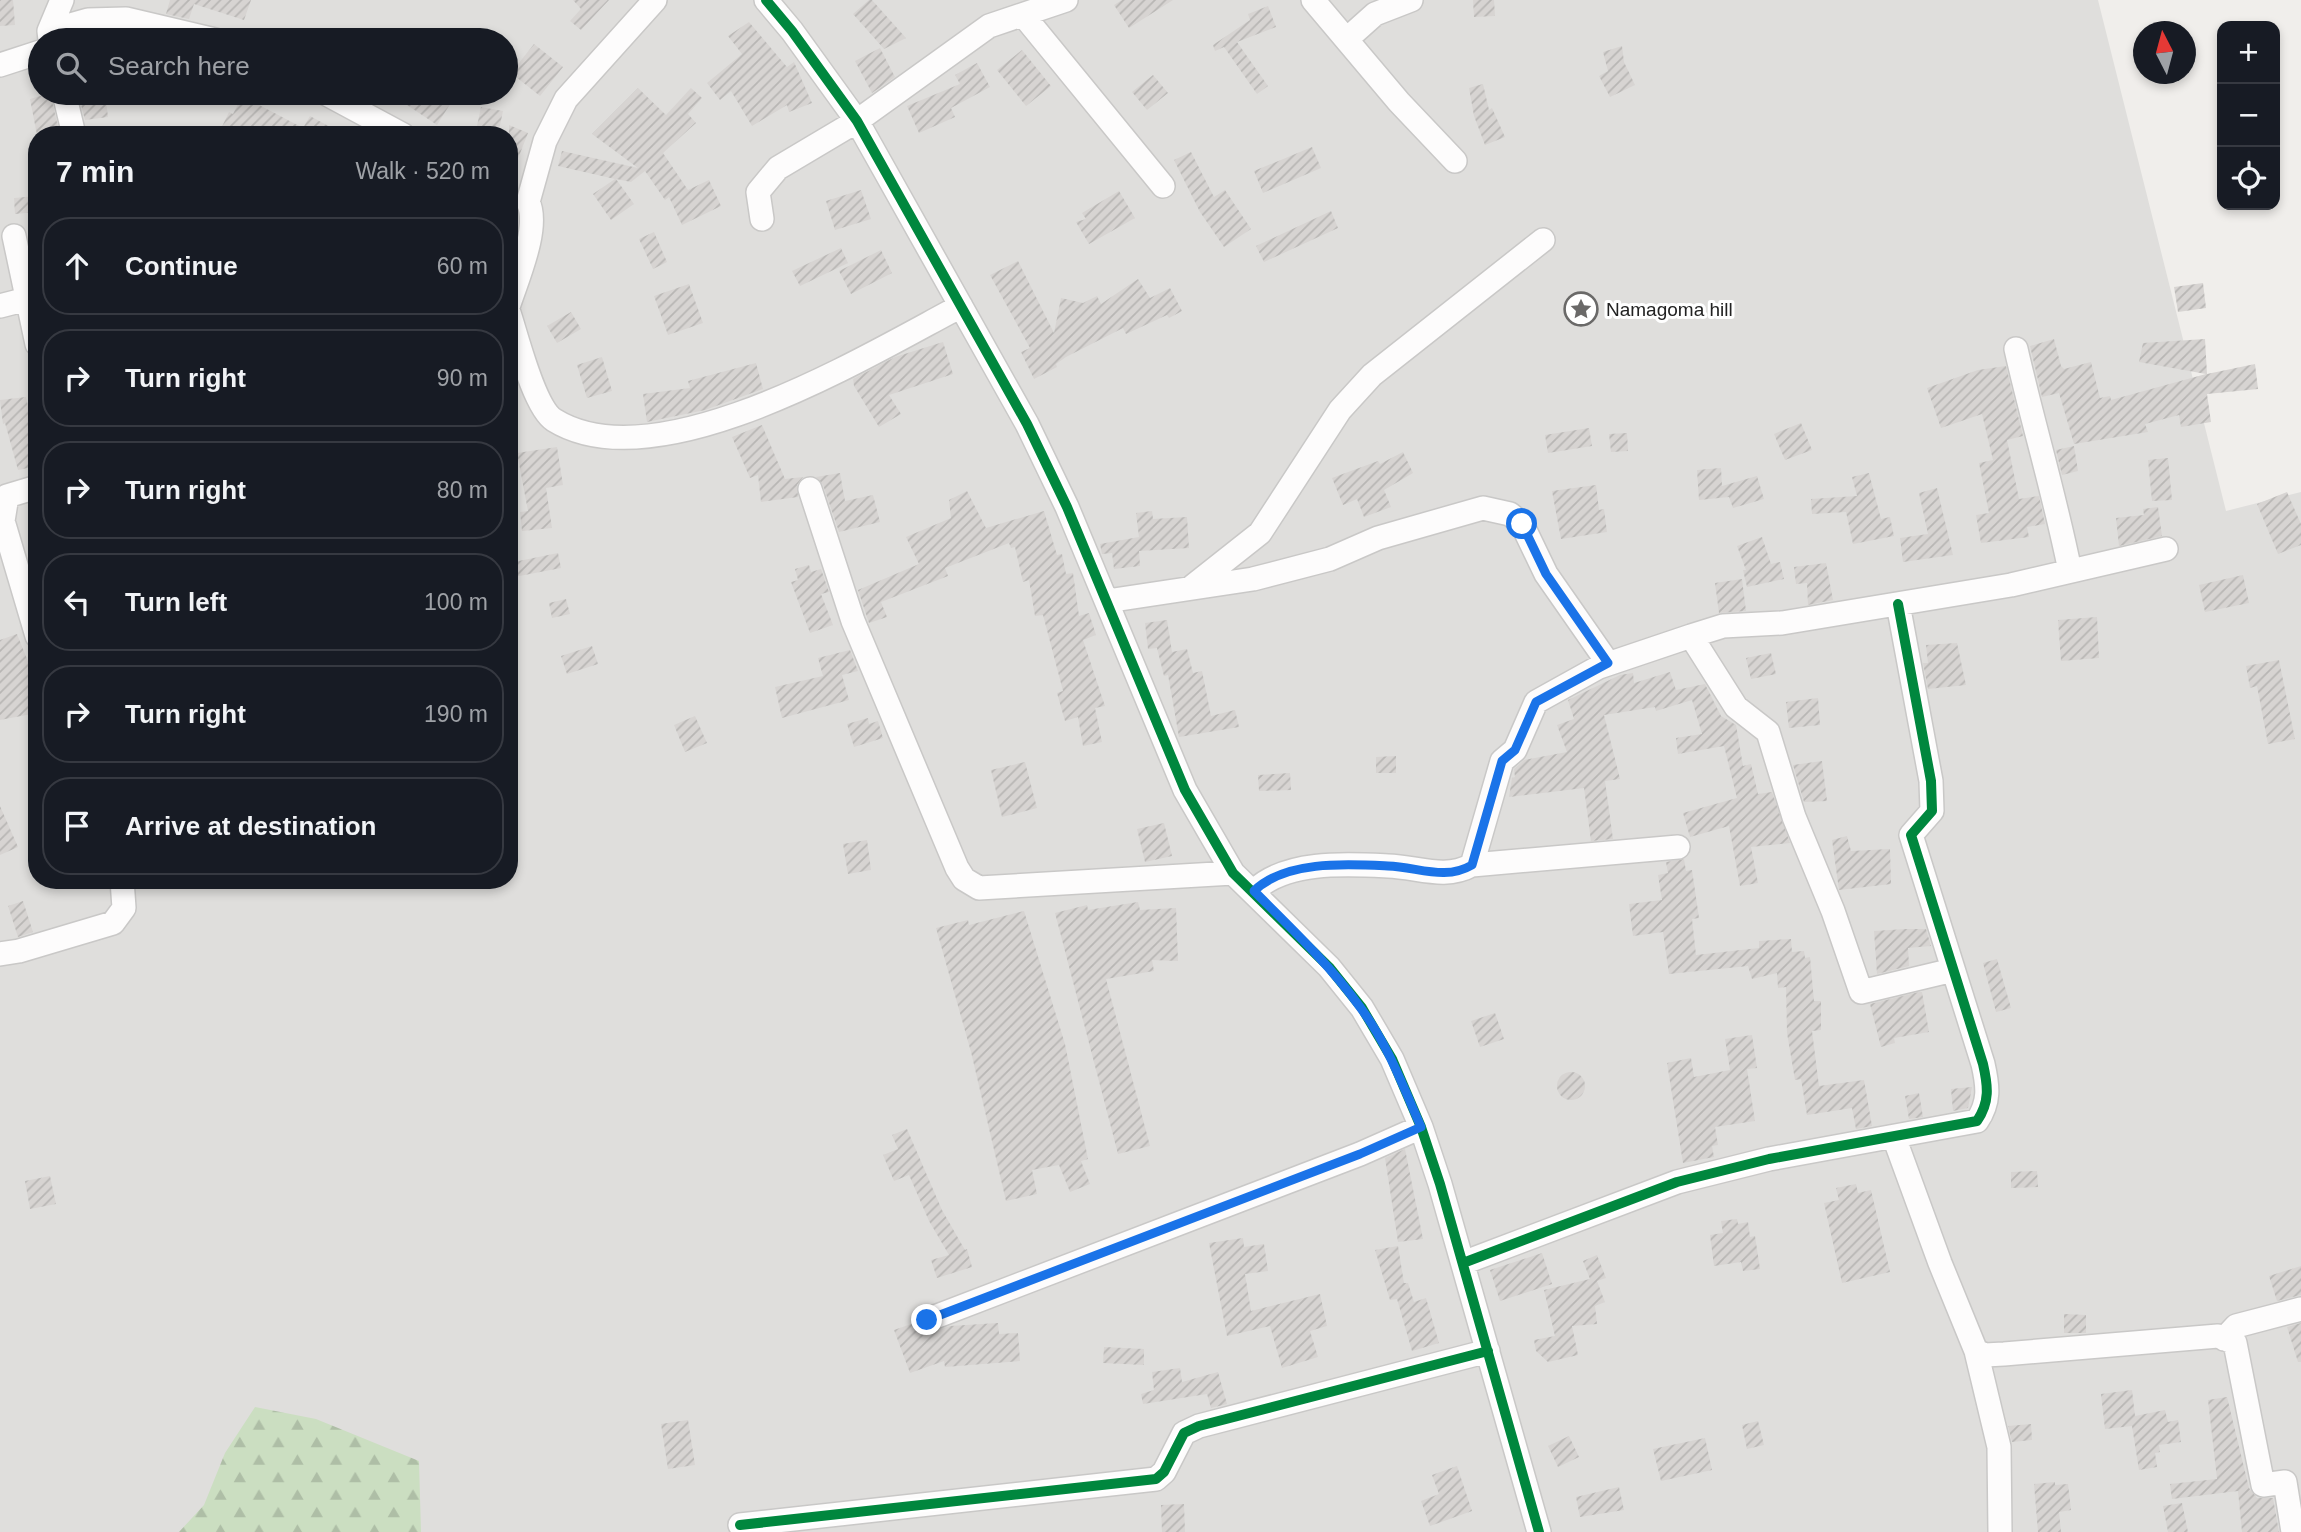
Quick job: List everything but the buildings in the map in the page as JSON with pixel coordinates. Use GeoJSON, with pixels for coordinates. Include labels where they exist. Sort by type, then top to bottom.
{"type":"FeatureCollection","features":[{"type":"Feature","properties":{"kind":"street"},"geometry":{"type":"LineString","coordinates":[[51,28],[62,0]]}},
{"type":"Feature","properties":{"kind":"street"},"geometry":{"type":"LineString","coordinates":[[518,276],[534,213],[518,198],[545,141],[566,99],[655,0]]}},
{"type":"Feature","properties":{"kind":"street"},"geometry":{"type":"LineString","coordinates":[[766,0],[792,31],[856,121],[1027,424],[1067,507],[1185,790],[1233,873],[1329,967],[1362,1008],[1392,1059],[1421,1127],[1539,1532]]}},
{"type":"Feature","properties":{"kind":"street"},"geometry":{"type":"LineString","coordinates":[[762,219],[758,192],[778,168],[856,121],[989,26],[1066,0]]}},
{"type":"Feature","properties":{"kind":"street"},"geometry":{"type":"LineString","coordinates":[[1313,0],[1399,102],[1455,161]]}},
{"type":"Feature","properties":{"kind":"street"},"geometry":{"type":"LineString","coordinates":[[1347,39],[1375,14],[1411,0]]}},
{"type":"Feature","properties":{"kind":"street"},"geometry":{"type":"LineString","coordinates":[[1024,16],[1163,186]]}},
{"type":"Feature","properties":{"kind":"street"},"geometry":{"type":"LineString","coordinates":[[72,28],[88,20],[127,19],[165,28]]}},
{"type":"Feature","properties":{"kind":"street"},"geometry":{"type":"LineString","coordinates":[[0,65],[28,50]]}},
{"type":"Feature","properties":{"kind":"street"},"geometry":{"type":"LineString","coordinates":[[67,105],[72,126]]}},
{"type":"Feature","properties":{"kind":"street"},"geometry":{"type":"LineString","coordinates":[[345,105],[381,126]]}},
{"type":"Feature","properties":{"kind":"street"},"geometry":{"type":"LineString","coordinates":[[15,236],[28,304]]}},
{"type":"Feature","properties":{"kind":"street"},"geometry":{"type":"LineString","coordinates":[[1190,588],[1260,533],[1340,410],[1372,375],[1543,240]]}},
{"type":"Feature","properties":{"kind":"street"},"geometry":{"type":"LineString","coordinates":[[0,306],[27,299]]}},
{"type":"Feature","properties":{"kind":"street"},"geometry":{"type":"LineString","coordinates":[[518,341],[533,388],[552,419],[592,435],[627,439],[742,413],[812,385],[961,306]]}},
{"type":"Feature","properties":{"kind":"street"},"geometry":{"type":"LineString","coordinates":[[2016,349],[2034,430],[2056,498],[2070,571]]}},
{"type":"Feature","properties":{"kind":"street"},"geometry":{"type":"LineString","coordinates":[[810,489],[853,621],[964,879],[979,888],[1233,873]]}},
{"type":"Feature","properties":{"kind":"street"},"geometry":{"type":"LineString","coordinates":[[28,490],[7,496],[3,521],[28,606]]}},
{"type":"Feature","properties":{"kind":"street"},"geometry":{"type":"LineString","coordinates":[[1107,601],[1253,579],[1330,559],[1378,538],[1483,508],[1494,508],[1522,524],[1546,574],[1608,663]]}},
{"type":"Feature","properties":{"kind":"street"},"geometry":{"type":"LineString","coordinates":[[1472,865],[1502,761],[1515,750],[1536,702],[1608,663],[1723,626],[1782,623],[2011,585],[2166,548]]}},
{"type":"Feature","properties":{"kind":"street"},"geometry":{"type":"LineString","coordinates":[[1462,1263],[1677,1182],[1769,1159],[1977,1121],[1987,1103],[1988,1085],[1911,835],[1932,811],[1931,781],[1898,604]]}},
{"type":"Feature","properties":{"kind":"street"},"geometry":{"type":"LineString","coordinates":[[1691,636],[1736,707],[1768,732],[1794,817],[1861,992],[1953,970]]}},
{"type":"Feature","properties":{"kind":"street"},"geometry":{"type":"LineString","coordinates":[[1254,891],[1264,881],[1304,868],[1390,866],[1433,873],[1462,871],[1472,865],[1678,847]]}},
{"type":"Feature","properties":{"kind":"street"},"geometry":{"type":"LineString","coordinates":[[0,954],[19,951],[113,923],[124,908],[123,889]]}},
{"type":"Feature","properties":{"kind":"street"},"geometry":{"type":"LineString","coordinates":[[927,1320],[1360,1154],[1421,1127]]}},
{"type":"Feature","properties":{"kind":"street"},"geometry":{"type":"LineString","coordinates":[[1894,1137],[1940,1263],[1976,1351],[1999,1447],[2000,1532]]}},
{"type":"Feature","properties":{"kind":"street"},"geometry":{"type":"LineString","coordinates":[[2224,1339],[2236,1326],[2301,1308]]}},
{"type":"Feature","properties":{"kind":"street"},"geometry":{"type":"LineString","coordinates":[[1976,1351],[1985,1355],[2004,1354],[2218,1336],[2235,1343],[2263,1485],[2285,1482],[2293,1532]]}},
{"type":"Feature","properties":{"kind":"street"},"geometry":{"type":"LineString","coordinates":[[740,1525],[1156,1479],[1164,1472],[1184,1433],[1199,1426],[1488,1351]]}},
{"type":"Feature","properties":{"kind":"shaded area"},"geometry":{"type":"Polygon","coordinates":[[[0,0],[2098,0],[2226,511],[2301,492],[2301,1532],[0,1532],[0,0]]]}},
{"type":"Feature","properties":{"kind":"green space"},"geometry":{"type":"Polygon","coordinates":[[[255,1407],[316,1419],[419,1461],[421,1532],[179,1532],[204,1505],[225,1453],[255,1407]]]}},
{"type":"Feature","properties":{"kind":"cycle path"},"geometry":{"type":"LineString","coordinates":[[766,0],[792,31],[857,121],[1027,424],[1067,507],[1185,790],[1233,873],[1329,967],[1362,1008],[1392,1059],[1421,1127],[1440,1184],[1539,1532]]}},
{"type":"Feature","properties":{"kind":"cycle path"},"geometry":{"type":"LineString","coordinates":[[1463,1263],[1677,1182],[1769,1159],[1977,1121],[1987,1094],[1983,1064],[1911,835],[1932,811],[1931,781],[1898,604]]}},
{"type":"Feature","properties":{"kind":"cycle path"},"geometry":{"type":"LineString","coordinates":[[740,1525],[1156,1479],[1164,1472],[1184,1433],[1199,1426],[1488,1351]]}},
{"type":"Feature","properties":{"kind":"place","name":"Namagoma hill"},"geometry":{"type":"Point","coordinates":[1581,309]}},
{"type":"Feature","properties":{"kind":"route"},"geometry":{"type":"LineString","coordinates":[[927,1320],[1360,1154],[1421,1127],[1392,1059],[1362,1008],[1329,967],[1254,891],[1264,881],[1304,868],[1390,866],[1433,873],[1462,871],[1472,865],[1502,761],[1515,750],[1536,702],[1608,663],[1546,574],[1522,524]]}}]}
